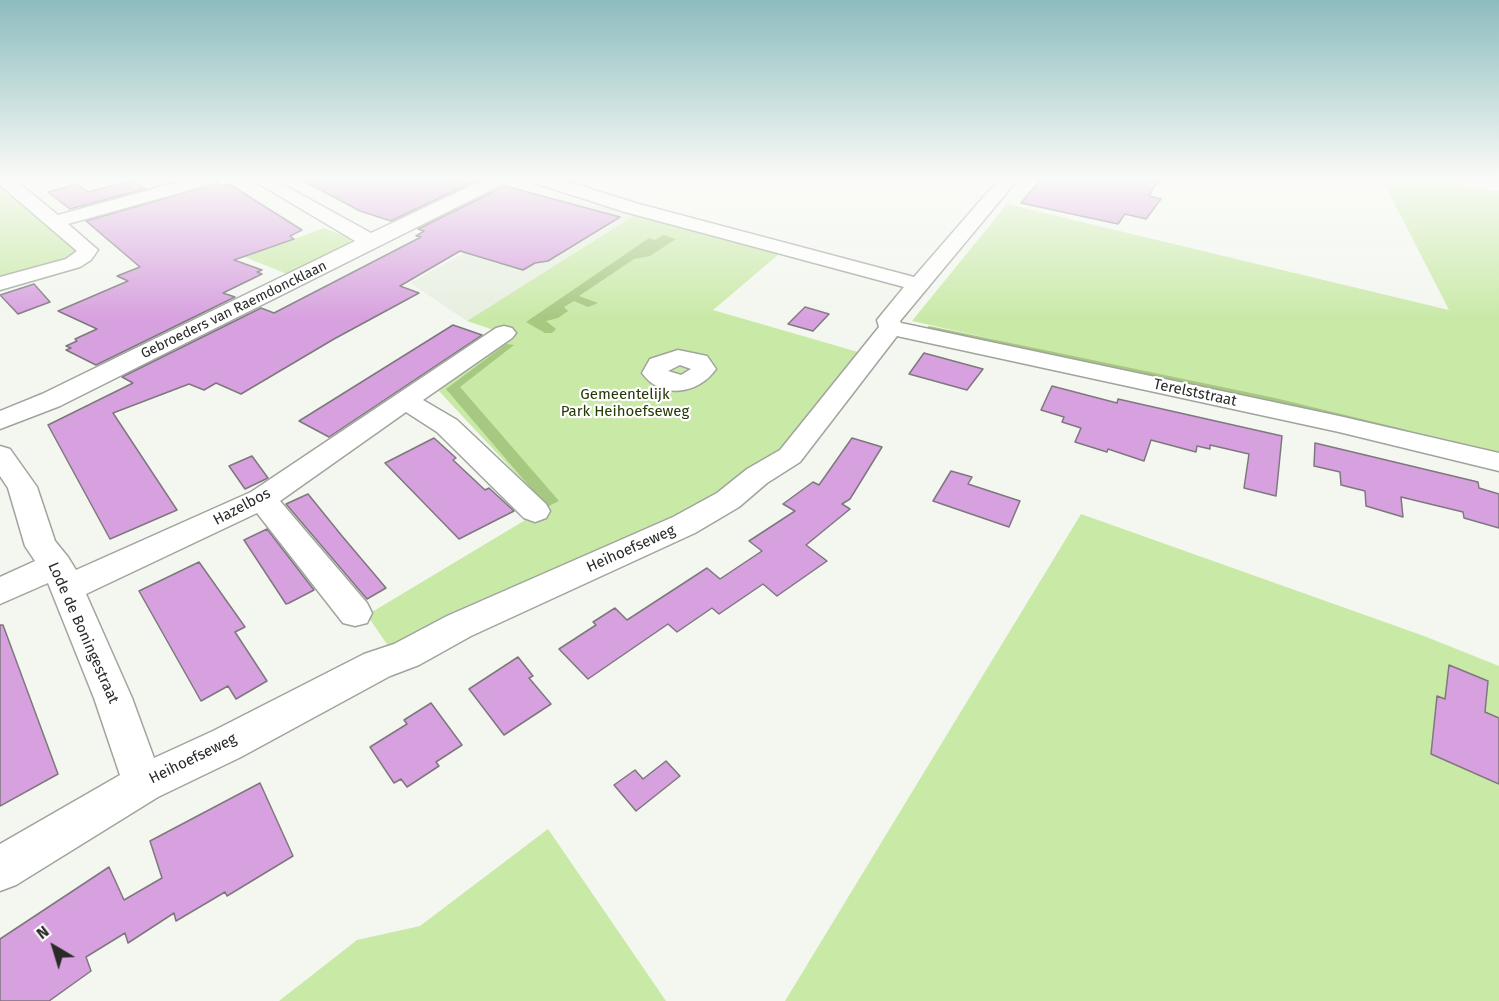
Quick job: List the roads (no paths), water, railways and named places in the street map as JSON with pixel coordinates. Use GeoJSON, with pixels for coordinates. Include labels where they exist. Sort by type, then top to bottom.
{"type":"FeatureCollection","features":[{"type":"Feature","properties":{"kind":"street"},"geometry":{"type":"LineString","coordinates":[[0,284],[74,262],[84,256],[88,250],[61,226]]}},
{"type":"Feature","properties":{"kind":"street"},"geometry":{"type":"LineString","coordinates":[[343,226],[370,241]]}},
{"type":"Feature","properties":{"kind":"street","name":"Gebroeders van Raemdoncklaan"},"geometry":{"type":"LineString","coordinates":[[0,421],[51,400],[265,296],[402,226]]}},
{"type":"Feature","properties":{"kind":"street"},"geometry":{"type":"LineString","coordinates":[[699,226],[917,284]]}},
{"type":"Feature","properties":{"kind":"street","name":"Heihoefseweg"},"geometry":{"type":"LineString","coordinates":[[0,869],[143,783],[227,744],[377,665],[406,655],[459,626],[684,525],[728,500],[757,476],[790,456],[891,328],[888,320],[970,226]]}},
{"type":"Feature","properties":{"kind":"street","name":"Terelststraat"},"geometry":{"type":"LineString","coordinates":[[891,328],[1328,422],[1499,462]]}},
{"type":"Feature","properties":{"kind":"street","name":"Hazelbos"},"geometry":{"type":"LineString","coordinates":[[0,591],[61,577],[262,499],[504,333]]}},
{"type":"Feature","properties":{"kind":"street"},"geometry":{"type":"LineString","coordinates":[[405,400],[447,426],[535,511]]}},
{"type":"Feature","properties":{"kind":"street","name":"Lode de Boningestraat"},"geometry":{"type":"LineString","coordinates":[[0,455],[22,488],[41,546],[61,577],[113,698],[143,783]]}},
{"type":"Feature","properties":{"kind":"street"},"geometry":{"type":"LineString","coordinates":[[262,499],[355,613]]}},
{"type":"Feature","properties":{"kind":"waterway"},"geometry":{"type":"LineString","coordinates":[[929,328],[1275,400],[1407,432]]}},
{"type":"Feature","properties":{"kind":"park label","name":"Gemeentelijk Park Heihoefseweg"},"geometry":{"type":"Point","coordinates":[625,404]}}]}
